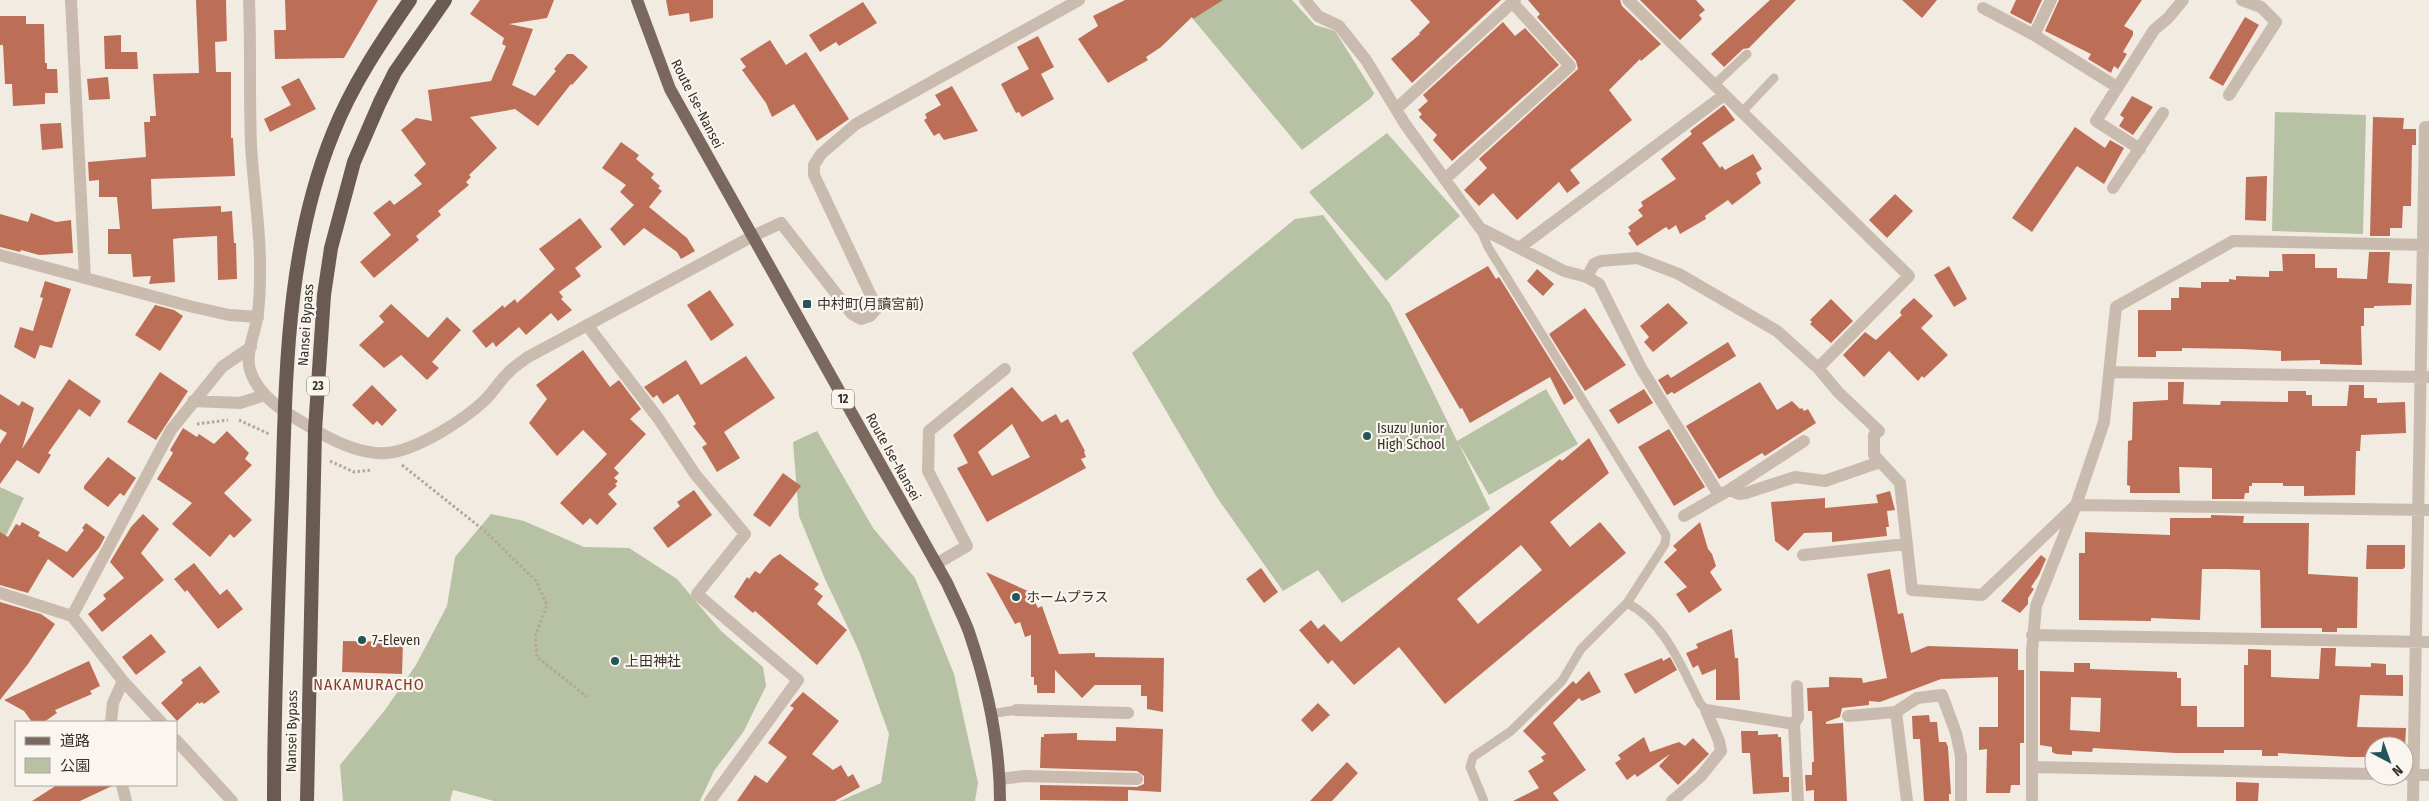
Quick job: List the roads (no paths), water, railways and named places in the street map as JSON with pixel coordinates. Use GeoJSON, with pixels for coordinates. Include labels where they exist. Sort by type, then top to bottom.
{"type":"FeatureCollection","features":[{"type":"Feature","properties":{"kind":"highway","name":"Nansei Bypass"},"geometry":{"type":"LineString","coordinates":[[274,801],[274,711],[285,412],[291,311],[298,258],[312,194],[333,132],[371,58],[410,0]]}},
{"type":"Feature","properties":{"kind":"highway","name":"Nansei Bypass"},"geometry":{"type":"LineString","coordinates":[[307,801],[315,430],[324,295],[330,248],[346,186],[367,130],[391,80],[445,0]]}},
{"type":"Feature","properties":{"kind":"main road","name":"Route Ise-Nansei"},"geometry":{"type":"LineString","coordinates":[[640,4],[670,89],[936,564],[968,630],[980,665],[990,714],[1000,779],[1000,801]]}},
{"type":"Feature","properties":{"kind":"street"},"geometry":{"type":"LineString","coordinates":[[71,0],[85,278]]}},
{"type":"Feature","properties":{"kind":"street"},"geometry":{"type":"LineString","coordinates":[[249,0],[251,143],[260,270],[258,317],[250,346],[249,368],[257,386],[285,412],[315,430],[344,443],[369,451],[386,453],[401,450],[431,437],[465,418],[486,399],[508,372],[528,357],[781,222],[852,314],[861,319],[870,316],[876,309],[873,300],[818,183],[814,165],[822,154],[856,124],[1079,0]]}},
{"type":"Feature","properties":{"kind":"street"},"geometry":{"type":"LineString","coordinates":[[1304,0],[1318,16],[1339,26],[1366,60],[1396,109],[1480,228],[1564,271],[1587,277],[1599,284],[1641,368],[1724,492],[1746,493],[1795,477],[1825,482],[1880,462]]}},
{"type":"Feature","properties":{"kind":"street"},"geometry":{"type":"LineString","coordinates":[[1628,0],[1909,276],[1818,368]]}},
{"type":"Feature","properties":{"kind":"street"},"geometry":{"type":"LineString","coordinates":[[2034,36],[2051,0]]}},
{"type":"Feature","properties":{"kind":"street"},"geometry":{"type":"LineString","coordinates":[[2140,149],[2096,121],[2154,30],[2168,18],[2183,0]]}},
{"type":"Feature","properties":{"kind":"street"},"geometry":{"type":"LineString","coordinates":[[2229,95],[2276,22],[2263,4],[2242,0]]}},
{"type":"Feature","properties":{"kind":"street"},"geometry":{"type":"LineString","coordinates":[[1396,109],[1514,1],[1570,66],[1446,178]]}},
{"type":"Feature","properties":{"kind":"street"},"geometry":{"type":"LineString","coordinates":[[1983,8],[2034,36],[2116,87]]}},
{"type":"Feature","properties":{"kind":"street"},"geometry":{"type":"LineString","coordinates":[[1519,248],[1724,95]]}},
{"type":"Feature","properties":{"kind":"street"},"geometry":{"type":"LineString","coordinates":[[2113,188],[2163,113]]}},
{"type":"Feature","properties":{"kind":"street"},"geometry":{"type":"LineString","coordinates":[[2413,736],[2423,642],[2425,127],[2429,127]]}},
{"type":"Feature","properties":{"kind":"street"},"geometry":{"type":"LineString","coordinates":[[2032,801],[2032,635],[2036,606],[2076,505],[2104,422],[2116,308],[2233,241],[2426,245]]}},
{"type":"Feature","properties":{"kind":"street"},"geometry":{"type":"LineString","coordinates":[[0,254],[229,315],[258,317]]}},
{"type":"Feature","properties":{"kind":"street"},"geometry":{"type":"LineString","coordinates":[[1587,277],[1594,264],[1601,261],[1637,258],[1680,274],[1777,332],[1818,368],[1838,392],[1879,430],[1874,436],[1874,455],[1900,483],[1912,590],[1982,595],[2076,505],[2424,510]]}},
{"type":"Feature","properties":{"kind":"street"},"geometry":{"type":"LineString","coordinates":[[587,325],[658,418],[696,474],[745,534],[697,594],[798,680],[710,801]]}},
{"type":"Feature","properties":{"kind":"street"},"geometry":{"type":"LineString","coordinates":[[72,616],[171,430],[193,400],[222,367],[250,346]]}},
{"type":"Feature","properties":{"kind":"street"},"geometry":{"type":"LineString","coordinates":[[936,564],[966,546],[928,471],[929,431],[1005,369]]}},
{"type":"Feature","properties":{"kind":"street"},"geometry":{"type":"LineString","coordinates":[[2109,372],[2425,377]]}},
{"type":"Feature","properties":{"kind":"street"},"geometry":{"type":"LineString","coordinates":[[193,400],[240,403],[265,395]]}},
{"type":"Feature","properties":{"kind":"street"},"geometry":{"type":"LineString","coordinates":[[1684,516],[1804,441]]}},
{"type":"Feature","properties":{"kind":"street"},"geometry":{"type":"LineString","coordinates":[[1803,555],[1906,544]]}},
{"type":"Feature","properties":{"kind":"street"},"geometry":{"type":"LineString","coordinates":[[0,593],[72,616],[124,681],[160,721]]}},
{"type":"Feature","properties":{"kind":"street"},"geometry":{"type":"LineString","coordinates":[[2032,635],[2423,642]]}},
{"type":"Feature","properties":{"kind":"street"},"geometry":{"type":"LineString","coordinates":[[112,721],[113,703],[124,681]]}},
{"type":"Feature","properties":{"kind":"street"},"geometry":{"type":"LineString","coordinates":[[1797,686],[1798,717],[1794,724],[1798,801]]}},
{"type":"Feature","properties":{"kind":"street"},"geometry":{"type":"LineString","coordinates":[[1848,716],[1896,712],[1917,698],[1942,695],[1956,733],[1960,756],[1961,801]]}},
{"type":"Feature","properties":{"kind":"street"},"geometry":{"type":"LineString","coordinates":[[1016,710],[1128,713]]}},
{"type":"Feature","properties":{"kind":"street"},"geometry":{"type":"LineString","coordinates":[[1706,710],[1794,724]]}},
{"type":"Feature","properties":{"kind":"street"},"geometry":{"type":"LineString","coordinates":[[1672,801],[1701,776],[1721,751],[1719,741],[1706,710]]}},
{"type":"Feature","properties":{"kind":"street"},"geometry":{"type":"LineString","coordinates":[[1896,712],[1907,801]]}},
{"type":"Feature","properties":{"kind":"street"},"geometry":{"type":"LineString","coordinates":[[178,742],[231,801]]}},
{"type":"Feature","properties":{"kind":"street"},"geometry":{"type":"LineString","coordinates":[[2032,767],[2364,774]]}},
{"type":"Feature","properties":{"kind":"street"},"geometry":{"type":"LineString","coordinates":[[2414,774],[2429,775]]}},
{"type":"Feature","properties":{"kind":"street"},"geometry":{"type":"LineString","coordinates":[[1000,779],[1025,776],[1137,779]]}},
{"type":"Feature","properties":{"kind":"street"},"geometry":{"type":"LineString","coordinates":[[122,786],[126,801]]}},
{"type":"Feature","properties":{"kind":"street"},"geometry":{"type":"LineString","coordinates":[[2411,786],[2413,801]]}},
{"type":"Feature","properties":{"kind":"lane"},"geometry":{"type":"LineString","coordinates":[[1714,85],[1747,54]]}},
{"type":"Feature","properties":{"kind":"lane"},"geometry":{"type":"LineString","coordinates":[[1742,112],[1774,78]]}},
{"type":"Feature","properties":{"kind":"lane"},"geometry":{"type":"LineString","coordinates":[[1480,228],[1488,247],[1666,535],[1665,544],[1627,603],[1581,649],[1562,681],[1510,731],[1473,757],[1470,767],[1484,801]]}},
{"type":"Feature","properties":{"kind":"lane"},"geometry":{"type":"LineString","coordinates":[[1627,603],[1647,618],[1665,637],[1700,703],[1706,710]]}},
{"type":"Feature","properties":{"kind":"lane"},"geometry":{"type":"LineString","coordinates":[[990,714],[1016,710]]}},
{"type":"Feature","properties":{"kind":"place","name":"中村町(月讀宮前)"},"geometry":{"type":"Point","coordinates":[807,304]}},
{"type":"Feature","properties":{"kind":"place","name":"Isuzu Junior High School"},"geometry":{"type":"Point","coordinates":[1367,436]}},
{"type":"Feature","properties":{"kind":"place","name":"ホームプラス"},"geometry":{"type":"Point","coordinates":[1016,597]}},
{"type":"Feature","properties":{"kind":"place","name":"7-Eleven"},"geometry":{"type":"Point","coordinates":[362,640]}},
{"type":"Feature","properties":{"kind":"place","name":"上田神社"},"geometry":{"type":"Point","coordinates":[615,661]}},
{"type":"Feature","properties":{"kind":"district","name":"NAKAMURACHO"},"geometry":{"type":"Point","coordinates":[369,684]}}]}
